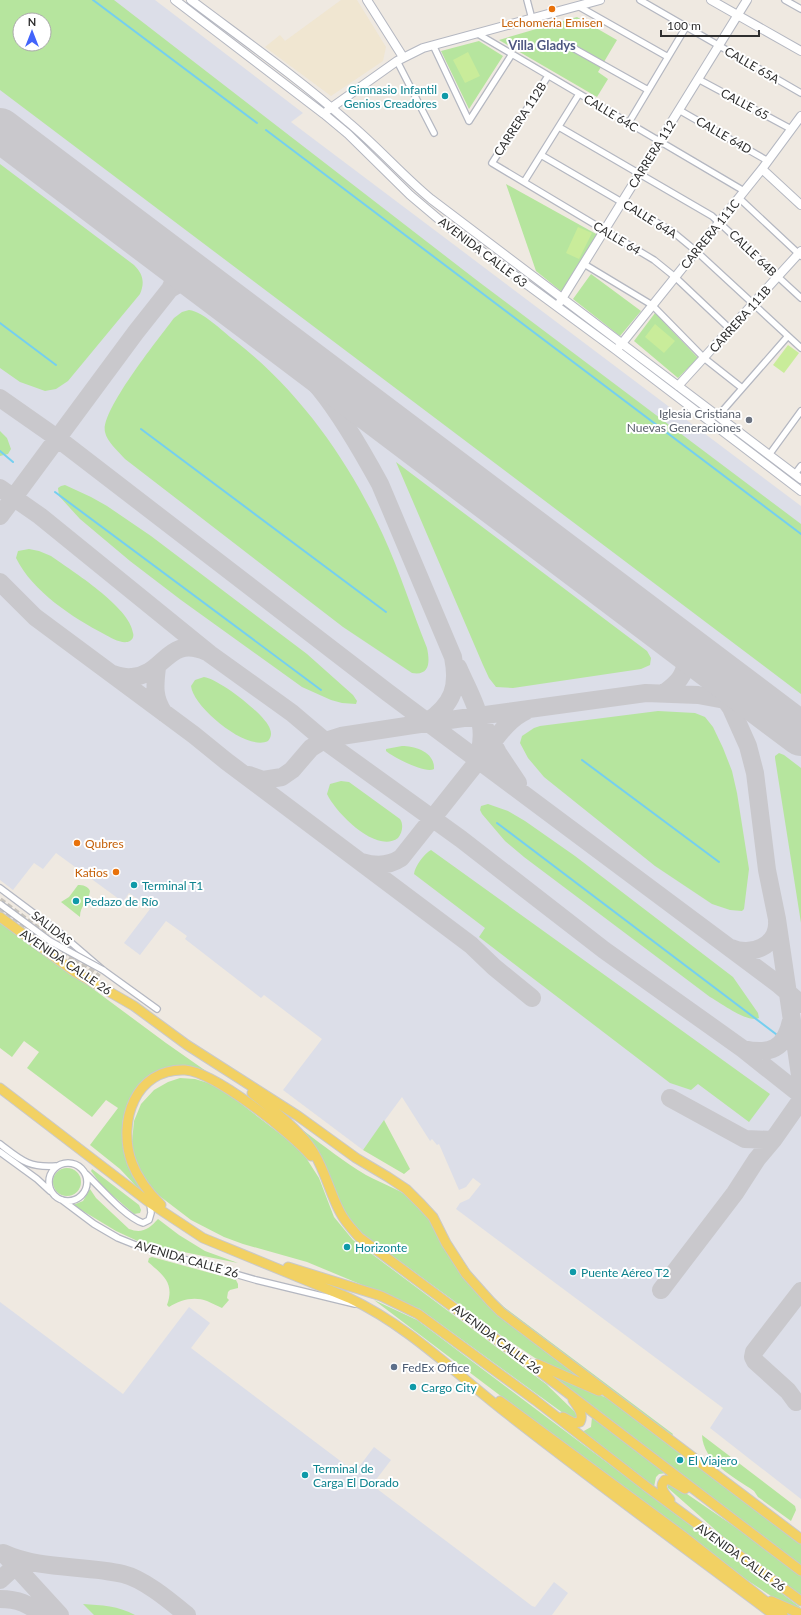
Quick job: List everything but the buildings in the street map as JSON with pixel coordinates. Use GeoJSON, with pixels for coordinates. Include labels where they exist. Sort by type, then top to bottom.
{"type":"FeatureCollection","features":[{"type":"Feature","properties":{"kind":"main road","name":"AVENIDA CALLE 63"},"geometry":{"type":"LineString","coordinates":[[175,0],[348,134],[423,207],[616,350],[801,491]]}},
{"type":"Feature","properties":{"kind":"main road","name":"AVENIDA CALLE 63"},"geometry":{"type":"LineString","coordinates":[[191,0],[332,108],[364,135],[412,183],[431,199],[798,476]]}},
{"type":"Feature","properties":{"kind":"main road"},"geometry":{"type":"LineString","coordinates":[[367,0],[400,59]]}},
{"type":"Feature","properties":{"kind":"main road"},"geometry":{"type":"LineString","coordinates":[[324,114],[400,59],[433,45],[600,0]]}},
{"type":"Feature","properties":{"kind":"main road"},"geometry":{"type":"LineString","coordinates":[[710,0],[720,3],[801,51]]}},
{"type":"Feature","properties":{"kind":"main road","name":"CARRERA 112"},"geometry":{"type":"LineString","coordinates":[[557,307],[747,0]]}},
{"type":"Feature","properties":{"kind":"main road","name":"CARRERA 111C"},"geometry":{"type":"LineString","coordinates":[[616,350],[720,222],[801,116]]}},
{"type":"Feature","properties":{"kind":"main road"},"geometry":{"type":"LineString","coordinates":[[762,168],[801,205]]}},
{"type":"Feature","properties":{"kind":"main road","name":"CARRERA 111B"},"geometry":{"type":"LineString","coordinates":[[678,386],[752,304],[800,254]]}},
{"type":"Feature","properties":{"kind":"main road","name":"AVENIDA CALLE 26"},"geometry":{"type":"LineString","coordinates":[[0,917],[70,968],[134,1006],[231,1075],[298,1116],[356,1158],[388,1177],[410,1193],[433,1217],[446,1243],[463,1270],[490,1302],[610,1395],[801,1539]]}},
{"type":"Feature","properties":{"kind":"main road"},"geometry":{"type":"LineString","coordinates":[[179,1223],[154,1198],[145,1186],[132,1162],[127,1142],[126,1130],[133,1101],[143,1086],[162,1074],[186,1070],[196,1072],[220,1083],[291,1137],[310,1155],[322,1170]]}},
{"type":"Feature","properties":{"kind":"main road","name":"AVENIDA CALLE 26"},"geometry":{"type":"LineString","coordinates":[[231,1075],[300,1135],[314,1152],[340,1212],[345,1221],[359,1237],[508,1348],[801,1571]]}},
{"type":"Feature","properties":{"kind":"main road","name":"AVENIDA CALLE 26"},"geometry":{"type":"LineString","coordinates":[[0,1088],[86,1152],[150,1203],[179,1223],[204,1238],[231,1250],[349,1298],[369,1308],[412,1337],[548,1446],[774,1615]]}},
{"type":"Feature","properties":{"kind":"main road","name":"AVENIDA CALLE 26"},"geometry":{"type":"LineString","coordinates":[[231,1250],[366,1291],[410,1309],[427,1319],[679,1511],[801,1601]]}},
{"type":"Feature","properties":{"kind":"main road"},"geometry":{"type":"LineString","coordinates":[[508,1348],[554,1372],[610,1395]]}},
{"type":"Feature","properties":{"kind":"main road","name":"AVENIDA CALLE 26"},"geometry":{"type":"LineString","coordinates":[[454,1370],[555,1440],[738,1578],[783,1615]]}},
{"type":"Feature","properties":{"kind":"main road"},"geometry":{"type":"LineString","coordinates":[[534,1400],[570,1421],[577,1423],[582,1418],[582,1414],[566,1392]]}},
{"type":"Feature","properties":{"kind":"main road"},"geometry":{"type":"LineString","coordinates":[[679,1511],[662,1488],[662,1483],[665,1480],[673,1482],[734,1520]]}},
{"type":"Feature","properties":{"kind":"main road"},"geometry":{"type":"LineString","coordinates":[[738,1578],[773,1602],[801,1614]]}},
{"type":"Feature","properties":{"kind":"street"},"geometry":{"type":"LineString","coordinates":[[527,0],[532,19]]}},
{"type":"Feature","properties":{"kind":"street","name":"CALLE 65A"},"geometry":{"type":"LineString","coordinates":[[640,0],[801,93]]}},
{"type":"Feature","properties":{"kind":"street"},"geometry":{"type":"LineString","coordinates":[[789,1],[801,9]]}},
{"type":"Feature","properties":{"kind":"street"},"geometry":{"type":"LineString","coordinates":[[578,6],[668,57]]}},
{"type":"Feature","properties":{"kind":"street"},"geometry":{"type":"LineString","coordinates":[[628,124],[686,27]]}},
{"type":"Feature","properties":{"kind":"street","name":"CALLE 64C"},"geometry":{"type":"LineString","coordinates":[[478,34],[659,142],[742,194],[800,254]]}},
{"type":"Feature","properties":{"kind":"street"},"geometry":{"type":"LineString","coordinates":[[566,44],[648,90]]}},
{"type":"Feature","properties":{"kind":"street"},"geometry":{"type":"LineString","coordinates":[[433,45],[468,121],[512,54]]}},
{"type":"Feature","properties":{"kind":"street"},"geometry":{"type":"LineString","coordinates":[[400,59],[434,133]]}},
{"type":"Feature","properties":{"kind":"street","name":"CARRERA 112B"},"geometry":{"type":"LineString","coordinates":[[492,163],[548,76]]}},
{"type":"Feature","properties":{"kind":"street","name":"CALLE 65"},"geometry":{"type":"LineString","coordinates":[[698,79],[791,129]]}},
{"type":"Feature","properties":{"kind":"street"},"geometry":{"type":"LineString","coordinates":[[524,182],[579,94]]}},
{"type":"Feature","properties":{"kind":"street","name":"CALLE 64D"},"geometry":{"type":"LineString","coordinates":[[679,110],[768,161]]}},
{"type":"Feature","properties":{"kind":"street","name":"CALLE 64B"},"geometry":{"type":"LineString","coordinates":[[559,127],[720,222],[801,298]]}},
{"type":"Feature","properties":{"kind":"street","name":"CALLE 64A"},"geometry":{"type":"LineString","coordinates":[[541,155],[673,232],[696,251],[801,348]]}},
{"type":"Feature","properties":{"kind":"street","name":"CALLE 64"},"geometry":{"type":"LineString","coordinates":[[492,163],[654,260],[675,277],[730,329]]}},
{"type":"Feature","properties":{"kind":"street"},"geometry":{"type":"LineString","coordinates":[[584,264],[652,305],[704,358],[742,388]]}},
{"type":"Feature","properties":{"kind":"street"},"geometry":{"type":"LineString","coordinates":[[718,416],[788,336]]}},
{"type":"Feature","properties":{"kind":"street"},"geometry":{"type":"LineString","coordinates":[[769,454],[801,411]]}},
{"type":"Feature","properties":{"kind":"street"},"geometry":{"type":"LineString","coordinates":[[798,476],[801,466]]}},
{"type":"Feature","properties":{"kind":"street","name":"SALIDAS"},"geometry":{"type":"LineString","coordinates":[[0,888],[60,933],[103,970],[157,1009]]}},
{"type":"Feature","properties":{"kind":"street","name":"SALIDAS"},"geometry":{"type":"LineString","coordinates":[[0,904],[50,941],[103,970]]}},
{"type":"Feature","properties":{"kind":"street"},"geometry":{"type":"LineString","coordinates":[[0,1144],[21,1160],[34,1166],[56,1166]]}},
{"type":"Feature","properties":{"kind":"street"},"geometry":{"type":"LineString","coordinates":[[0,1152],[37,1179],[56,1197],[62,1200],[68,1201],[81,1197],[87,1186],[85,1173],[76,1164],[62,1163],[56,1166],[52,1170],[48,1181],[51,1192]]}},
{"type":"Feature","properties":{"kind":"street","name":"AVENIDA CALLE 26"},"geometry":{"type":"LineString","coordinates":[[85,1173],[135,1220],[143,1222],[149,1220],[151,1214],[150,1203]]}},
{"type":"Feature","properties":{"kind":"street","name":"AVENIDA CALLE 26"},"geometry":{"type":"LineString","coordinates":[[62,1200],[94,1224],[118,1238],[138,1246],[256,1280],[369,1308]]}},
{"type":"Feature","properties":{"kind":"shaded area"},"geometry":{"type":"Polygon","coordinates":[[[0,0],[155,0],[303,113],[291,122],[801,506],[801,1499],[710,1428],[723,1408],[456,1209],[460,1203],[469,1199],[481,1184],[473,1178],[466,1187],[459,1190],[439,1144],[437,1145],[432,1139],[430,1141],[402,1097],[363,1150],[283,1090],[322,1039],[264,995],[261,998],[185,939],[187,936],[166,921],[140,955],[124,943],[150,909],[132,895],[129,893],[123,902],[56,853],[43,869],[34,863],[13,890],[0,880],[0,0]]]}},
{"type":"Feature","properties":{"kind":"shaded area"},"geometry":{"type":"Polygon","coordinates":[[[341,0],[357,0],[386,47],[383,61],[331,96],[265,47],[280,35],[285,41],[341,0]]]}},
{"type":"Feature","properties":{"kind":"shaded area"},"geometry":{"type":"Polygon","coordinates":[[[0,1302],[123,1394],[189,1307],[210,1323],[191,1348],[355,1472],[374,1447],[391,1460],[372,1485],[532,1606],[535,1607],[554,1582],[568,1593],[552,1615],[0,1615],[0,1302]]]}},
{"type":"Feature","properties":{"kind":"green space"},"geometry":{"type":"Polygon","coordinates":[[[0,0],[114,0],[479,282],[801,524],[801,694],[0,90],[0,0]]]}},
{"type":"Feature","properties":{"kind":"green space"},"geometry":{"type":"Polygon","coordinates":[[[577,17],[617,40],[598,72],[608,79],[597,97],[499,40],[577,17]]]}},
{"type":"Feature","properties":{"kind":"green space"},"geometry":{"type":"Polygon","coordinates":[[[479,41],[503,56],[469,109],[441,51],[479,41]]]}},
{"type":"Feature","properties":{"kind":"green space"},"geometry":{"type":"Polygon","coordinates":[[[468,52],[480,76],[465,83],[453,60],[468,52]]]}},
{"type":"Feature","properties":{"kind":"green space"},"geometry":{"type":"Polygon","coordinates":[[[0,164],[134,265],[141,275],[143,282],[140,294],[68,381],[56,389],[45,391],[20,382],[0,368],[0,164]]]}},
{"type":"Feature","properties":{"kind":"green space"},"geometry":{"type":"Polygon","coordinates":[[[506,184],[598,235],[562,292],[536,271],[506,184]]]}},
{"type":"Feature","properties":{"kind":"green space"},"geometry":{"type":"Polygon","coordinates":[[[578,227],[592,233],[579,259],[566,253],[578,227]]]}},
{"type":"Feature","properties":{"kind":"green space"},"geometry":{"type":"Polygon","coordinates":[[[591,274],[641,311],[620,336],[573,299],[591,274]]]}},
{"type":"Feature","properties":{"kind":"green space"},"geometry":{"type":"Polygon","coordinates":[[[189,310],[201,314],[213,322],[258,360],[280,381],[320,428],[355,480],[370,507],[389,549],[427,648],[428,663],[425,670],[422,672],[412,673],[343,627],[125,459],[106,436],[106,422],[112,408],[132,374],[174,318],[182,312],[189,310]]]}},
{"type":"Feature","properties":{"kind":"green space"},"geometry":{"type":"Polygon","coordinates":[[[655,313],[698,358],[678,378],[634,341],[655,313]]]}},
{"type":"Feature","properties":{"kind":"green space"},"geometry":{"type":"Polygon","coordinates":[[[655,324],[675,341],[664,353],[645,337],[655,324]]]}},
{"type":"Feature","properties":{"kind":"green space"},"geometry":{"type":"Polygon","coordinates":[[[788,345],[799,353],[784,373],[773,365],[788,345]]]}},
{"type":"Feature","properties":{"kind":"green space"},"geometry":{"type":"Polygon","coordinates":[[[0,431],[7,438],[11,449],[8,454],[0,456],[0,431]]]}},
{"type":"Feature","properties":{"kind":"green space"},"geometry":{"type":"Polygon","coordinates":[[[396,462],[647,651],[651,658],[650,665],[641,669],[513,688],[496,687],[489,678],[483,665],[396,462]]]}},
{"type":"Feature","properties":{"kind":"green space"},"geometry":{"type":"Polygon","coordinates":[[[65,485],[107,506],[151,536],[307,654],[353,695],[357,701],[356,704],[342,703],[331,700],[302,687],[181,600],[130,561],[80,519],[59,496],[58,488],[65,485]]]}},
{"type":"Feature","properties":{"kind":"green space"},"geometry":{"type":"Polygon","coordinates":[[[29,549],[51,556],[99,590],[122,612],[129,623],[133,634],[132,639],[124,642],[110,637],[79,620],[54,602],[32,582],[16,558],[18,551],[29,549]]]}},
{"type":"Feature","properties":{"kind":"green space"},"geometry":{"type":"Polygon","coordinates":[[[204,677],[220,684],[241,698],[260,715],[267,723],[271,731],[268,741],[259,743],[247,740],[222,726],[211,716],[194,695],[191,686],[195,680],[204,677]]]}},
{"type":"Feature","properties":{"kind":"green space"},"geometry":{"type":"Polygon","coordinates":[[[658,711],[695,713],[705,717],[713,727],[723,748],[732,771],[737,793],[749,869],[744,909],[742,911],[730,910],[712,904],[655,866],[544,777],[528,758],[520,743],[522,736],[540,726],[658,711]]]}},
{"type":"Feature","properties":{"kind":"green space"},"geometry":{"type":"Polygon","coordinates":[[[402,746],[413,747],[428,754],[433,763],[434,769],[430,770],[417,767],[402,761],[386,751],[386,749],[402,746]]]}},
{"type":"Feature","properties":{"kind":"green space"},"geometry":{"type":"Polygon","coordinates":[[[779,753],[801,768],[801,923],[775,758],[775,756],[779,753]]]}},
{"type":"Feature","properties":{"kind":"green space"},"geometry":{"type":"Polygon","coordinates":[[[341,781],[349,782],[400,819],[402,829],[398,838],[389,841],[379,841],[368,836],[358,829],[339,811],[327,794],[330,784],[341,781]]]}},
{"type":"Feature","properties":{"kind":"green space"},"geometry":{"type":"Polygon","coordinates":[[[488,804],[508,811],[525,821],[575,856],[733,977],[758,1013],[759,1018],[748,1018],[741,1015],[710,997],[524,857],[505,841],[482,814],[480,810],[481,806],[488,804]]]}},
{"type":"Feature","properties":{"kind":"green space"},"geometry":{"type":"Polygon","coordinates":[[[431,850],[770,1094],[749,1122],[698,1084],[691,1090],[670,1083],[479,937],[485,928],[414,874],[420,860],[431,850]]]}},
{"type":"Feature","properties":{"kind":"green space"},"geometry":{"type":"Polygon","coordinates":[[[78,885],[85,886],[90,891],[88,898],[81,909],[80,917],[61,902],[69,897],[78,885]]]}},
{"type":"Feature","properties":{"kind":"green space"},"geometry":{"type":"Polygon","coordinates":[[[0,920],[206,1071],[175,1068],[129,1101],[123,1119],[122,1129],[125,1153],[137,1183],[150,1201],[120,1169],[90,1145],[118,1108],[106,1100],[92,1117],[27,1068],[39,1052],[24,1041],[12,1057],[0,1048],[0,920]]]}},
{"type":"Feature","properties":{"kind":"green space"},"geometry":{"type":"Polygon","coordinates":[[[180,1078],[195,1079],[218,1086],[301,1150],[319,1178],[334,1217],[353,1240],[546,1384],[574,1411],[577,1416],[574,1419],[567,1416],[420,1309],[307,1262],[243,1244],[224,1237],[191,1220],[153,1191],[141,1172],[133,1152],[132,1142],[134,1121],[141,1104],[154,1090],[168,1082],[180,1078]]]}},
{"type":"Feature","properties":{"kind":"green space"},"geometry":{"type":"Polygon","coordinates":[[[384,1120],[410,1169],[404,1174],[363,1150],[384,1120]]]}},
{"type":"Feature","properties":{"kind":"green space"},"geometry":{"type":"Polygon","coordinates":[[[304,1131],[358,1170],[406,1195],[418,1205],[425,1213],[456,1267],[489,1305],[535,1344],[583,1380],[535,1358],[502,1336],[360,1232],[350,1222],[303,1132],[304,1131]]]}},
{"type":"Feature","properties":{"kind":"green space"},"geometry":{"type":"Polygon","coordinates":[[[67,1168],[77,1172],[81,1182],[77,1192],[67,1196],[57,1192],[53,1182],[57,1172],[67,1168]]]}},
{"type":"Feature","properties":{"kind":"green space"},"geometry":{"type":"Polygon","coordinates":[[[92,1169],[139,1205],[141,1210],[140,1213],[134,1214],[103,1187],[91,1171],[92,1169]]]}},
{"type":"Feature","properties":{"kind":"green space"},"geometry":{"type":"Polygon","coordinates":[[[90,1189],[96,1198],[129,1229],[138,1231],[145,1230],[158,1219],[179,1235],[205,1251],[238,1263],[144,1244],[116,1231],[73,1205],[83,1201],[90,1189]]]}},
{"type":"Feature","properties":{"kind":"green space"},"geometry":{"type":"Polygon","coordinates":[[[448,1237],[462,1260],[482,1286],[504,1307],[673,1434],[671,1437],[503,1309],[472,1276],[446,1238],[448,1237]]]}},
{"type":"Feature","properties":{"kind":"green space"},"geometry":{"type":"Polygon","coordinates":[[[152,1257],[236,1280],[238,1288],[228,1292],[227,1298],[229,1300],[222,1308],[207,1301],[197,1299],[178,1302],[169,1307],[167,1305],[170,1291],[168,1285],[163,1276],[148,1262],[149,1258],[152,1257]]]}},
{"type":"Feature","properties":{"kind":"green space"},"geometry":{"type":"Polygon","coordinates":[[[374,1300],[417,1320],[801,1608],[801,1610],[771,1596],[747,1580],[374,1300]]]}},
{"type":"Feature","properties":{"kind":"green space"},"geometry":{"type":"Polygon","coordinates":[[[553,1376],[607,1398],[801,1544],[801,1566],[553,1376]]]}},
{"type":"Feature","properties":{"kind":"green space"},"geometry":{"type":"Polygon","coordinates":[[[592,1417],[667,1473],[659,1474],[656,1477],[654,1487],[582,1432],[591,1427],[592,1417]]]}},
{"type":"Feature","properties":{"kind":"green space"},"geometry":{"type":"Polygon","coordinates":[[[702,1435],[795,1506],[796,1510],[791,1521],[758,1497],[754,1491],[721,1468],[708,1453],[704,1445],[702,1435]]]}},
{"type":"Feature","properties":{"kind":"green space"},"geometry":{"type":"Polygon","coordinates":[[[671,1483],[754,1540],[801,1576],[801,1595],[728,1541],[668,1488],[668,1484],[671,1483]]]}},
{"type":"Feature","properties":{"kind":"green space"},"geometry":{"type":"Polygon","coordinates":[[[83,1604],[116,1608],[135,1615],[94,1615],[83,1604]]]}},
{"type":"Feature","properties":{"kind":"waterway"},"geometry":{"type":"LineString","coordinates":[[93,0],[257,123]]}},
{"type":"Feature","properties":{"kind":"waterway"},"geometry":{"type":"LineString","coordinates":[[266,130],[801,534]]}},
{"type":"Feature","properties":{"kind":"waterway"},"geometry":{"type":"LineString","coordinates":[[0,323],[56,365]]}},
{"type":"Feature","properties":{"kind":"waterway"},"geometry":{"type":"LineString","coordinates":[[141,429],[386,612]]}},
{"type":"Feature","properties":{"kind":"waterway"},"geometry":{"type":"LineString","coordinates":[[0,451],[13,462]]}},
{"type":"Feature","properties":{"kind":"waterway"},"geometry":{"type":"LineString","coordinates":[[55,492],[321,690]]}},
{"type":"Feature","properties":{"kind":"waterway"},"geometry":{"type":"LineString","coordinates":[[582,760],[719,862]]}},
{"type":"Feature","properties":{"kind":"waterway"},"geometry":{"type":"LineString","coordinates":[[497,823],[801,1053]]}},
{"type":"Feature","properties":{"kind":"taxiway"},"geometry":{"type":"LineString","coordinates":[[169,257],[172,261],[175,273],[174,281],[170,289]]}},
{"type":"Feature","properties":{"kind":"taxiway"},"geometry":{"type":"LineString","coordinates":[[0,516],[136,332],[170,289],[180,283],[186,282],[200,282],[205,285]]}},
{"type":"Feature","properties":{"kind":"taxiway"},"geometry":{"type":"LineString","coordinates":[[246,316],[294,360],[320,389],[344,423],[380,484],[453,657],[455,677],[452,694],[443,708],[427,722]]}},
{"type":"Feature","properties":{"kind":"taxiway"},"geometry":{"type":"LineString","coordinates":[[0,398],[57,438],[387,692],[778,984],[801,1004]]}},
{"type":"Feature","properties":{"kind":"taxiway"},"geometry":{"type":"LineString","coordinates":[[0,488],[40,516],[210,654],[292,713],[325,741],[461,839],[604,950],[743,1049],[801,1095]]}},
{"type":"Feature","properties":{"kind":"taxiway"},"geometry":{"type":"LineString","coordinates":[[0,582],[35,617],[194,735],[226,761],[471,945],[494,967],[532,998]]}},
{"type":"Feature","properties":{"kind":"taxiway"},"geometry":{"type":"LineString","coordinates":[[664,693],[676,683],[684,670],[685,660],[682,644]]}},
{"type":"Feature","properties":{"kind":"taxiway"},"geometry":{"type":"LineString","coordinates":[[113,674],[127,677],[143,675],[152,670],[174,651],[183,648],[194,648],[207,652]]}},
{"type":"Feature","properties":{"kind":"taxiway"},"geometry":{"type":"LineString","coordinates":[[689,650],[731,708],[748,746],[755,773],[767,870],[777,919],[801,1082]]}},
{"type":"Feature","properties":{"kind":"taxiway"},"geometry":{"type":"LineString","coordinates":[[157,667],[155,685],[156,696],[164,713]]}},
{"type":"Feature","properties":{"kind":"taxiway"},"geometry":{"type":"LineString","coordinates":[[362,862],[387,864],[401,858],[474,766],[482,739],[481,727],[475,704],[458,667]]}},
{"type":"Feature","properties":{"kind":"taxiway"},"geometry":{"type":"LineString","coordinates":[[249,775],[263,780],[282,777],[292,770],[311,748],[319,743],[341,736],[646,693],[698,695],[725,700],[767,717],[801,734]]}},
{"type":"Feature","properties":{"kind":"taxiway"},"geometry":{"type":"LineString","coordinates":[[485,752],[508,724],[526,711]]}},
{"type":"Feature","properties":{"kind":"taxiway"},"geometry":{"type":"LineString","coordinates":[[483,724],[498,753],[518,783]]}},
{"type":"Feature","properties":{"kind":"taxiway"},"geometry":{"type":"LineString","coordinates":[[731,948],[746,951],[762,947],[773,937],[776,930],[777,921]]}},
{"type":"Feature","properties":{"kind":"taxiway"},"geometry":{"type":"LineString","coordinates":[[743,1049],[761,1051],[775,1048],[785,1038],[791,1021]]}},
{"type":"Feature","properties":{"kind":"taxiway"},"geometry":{"type":"LineString","coordinates":[[670,1098],[745,1139],[773,1140]]}},
{"type":"Feature","properties":{"kind":"taxiway"},"geometry":{"type":"LineString","coordinates":[[661,1290],[735,1193],[757,1159],[773,1140],[801,1100]]}},
{"type":"Feature","properties":{"kind":"taxiway"},"geometry":{"type":"LineString","coordinates":[[796,1402],[788,1391],[755,1361],[753,1357],[754,1352],[801,1291]]}},
{"type":"Feature","properties":{"kind":"taxiway"},"geometry":{"type":"LineString","coordinates":[[3,1553],[31,1562],[47,1565],[108,1571],[123,1574],[148,1585],[187,1615]]}},
{"type":"Feature","properties":{"kind":"taxiway"},"geometry":{"type":"LineString","coordinates":[[5,1555],[60,1615]]}},
{"type":"Feature","properties":{"kind":"taxiway"},"geometry":{"type":"LineString","coordinates":[[0,1580],[11,1570],[25,1563]]}},
{"type":"Feature","properties":{"kind":"taxiway"},"geometry":{"type":"LineString","coordinates":[[0,1599],[23,1603],[42,1615]]}},
{"type":"Feature","properties":{"kind":"runway"},"geometry":{"type":"LineString","coordinates":[[0,130],[801,734]]}},
{"type":"Feature","properties":{"kind":"tunnel"},"geometry":{"type":"LineString","coordinates":[[0,900],[48,936]]}},
{"type":"Feature","properties":{"kind":"tunnel"},"geometry":{"type":"LineString","coordinates":[[0,908],[48,944],[75,961]]}},
{"type":"Feature","properties":{"kind":"tunnel"},"geometry":{"type":"LineString","coordinates":[[56,933],[78,955]]}},
{"type":"Feature","properties":{"kind":"tunnel"},"geometry":{"type":"LineString","coordinates":[[69,953],[99,977]]}},
{"type":"Feature","properties":{"kind":"place","name":"Lechomeria Emisen"},"geometry":{"type":"Point","coordinates":[552,9]}},
{"type":"Feature","properties":{"kind":"place","name":"Gimnasio Infantil Genios Creadores"},"geometry":{"type":"Point","coordinates":[445,96]}},
{"type":"Feature","properties":{"kind":"place","name":"Iglesia Cristiana Nuevas Generaciones"},"geometry":{"type":"Point","coordinates":[749,420]}},
{"type":"Feature","properties":{"kind":"place","name":"Qubres"},"geometry":{"type":"Point","coordinates":[77,843]}},
{"type":"Feature","properties":{"kind":"place","name":"Katios"},"geometry":{"type":"Point","coordinates":[116,872]}},
{"type":"Feature","properties":{"kind":"place","name":"Terminal T1"},"geometry":{"type":"Point","coordinates":[134,885]}},
{"type":"Feature","properties":{"kind":"place","name":"Pedazo de Río"},"geometry":{"type":"Point","coordinates":[76,901]}},
{"type":"Feature","properties":{"kind":"place","name":"Horizonte"},"geometry":{"type":"Point","coordinates":[347,1247]}},
{"type":"Feature","properties":{"kind":"place","name":"Puente Aéreo T2"},"geometry":{"type":"Point","coordinates":[573,1272]}},
{"type":"Feature","properties":{"kind":"place","name":"FedEx Office"},"geometry":{"type":"Point","coordinates":[394,1367]}},
{"type":"Feature","properties":{"kind":"place","name":"Cargo City"},"geometry":{"type":"Point","coordinates":[413,1387]}},
{"type":"Feature","properties":{"kind":"place","name":"El Viajero"},"geometry":{"type":"Point","coordinates":[680,1460]}},
{"type":"Feature","properties":{"kind":"place","name":"Terminal de Carga El Dorado"},"geometry":{"type":"Point","coordinates":[305,1475]}},
{"type":"Feature","properties":{"kind":"district","name":"Villa Gladys"},"geometry":{"type":"Point","coordinates":[542,45]}}]}
